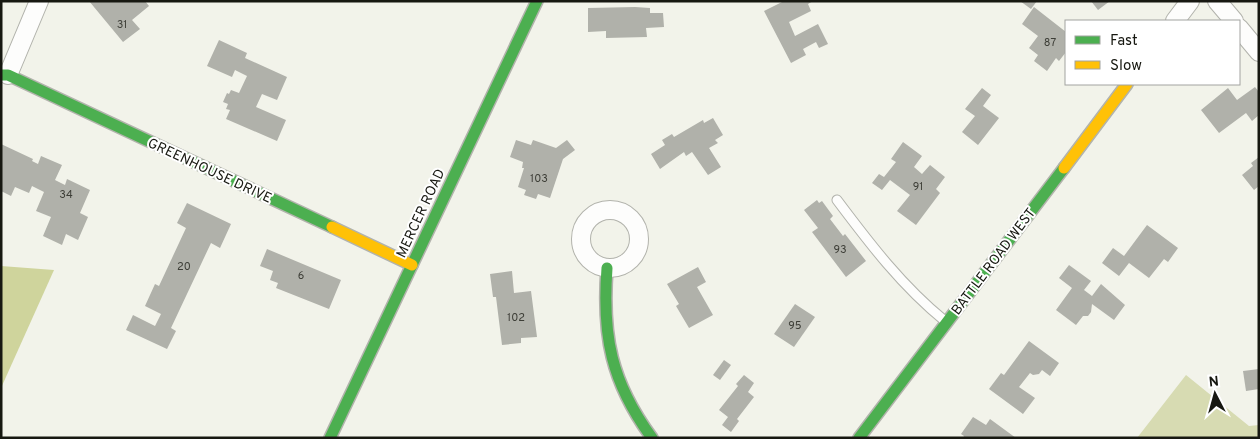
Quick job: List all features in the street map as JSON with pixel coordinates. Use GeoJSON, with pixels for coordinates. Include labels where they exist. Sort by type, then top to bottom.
{"type":"FeatureCollection","features":[{"type":"Feature","properties":{"kind":"street"},"geometry":{"type":"LineString","coordinates":[[3,70],[39,1]]}},
{"type":"Feature","properties":{"kind":"street","name":"MERCER ROAD"},"geometry":{"type":"LineString","coordinates":[[330,438],[537,1]]}},
{"type":"Feature","properties":{"kind":"street"},"geometry":{"type":"LineString","coordinates":[[1176,20],[1190,1]]}},
{"type":"Feature","properties":{"kind":"street"},"geometry":{"type":"LineString","coordinates":[[1218,1],[1233,20]]}},
{"type":"Feature","properties":{"kind":"street"},"geometry":{"type":"LineString","coordinates":[[1240,29],[1259,52]]}},
{"type":"Feature","properties":{"kind":"street","name":"GREENHOUSE DRIVE"},"geometry":{"type":"LineString","coordinates":[[3,70],[412,265]]}},
{"type":"Feature","properties":{"kind":"street","name":"BATTLE ROAD WEST"},"geometry":{"type":"LineString","coordinates":[[858,438],[1126,85]]}},
{"type":"Feature","properties":{"kind":"street"},"geometry":{"type":"LineString","coordinates":[[606,268],[603,305],[606,337],[612,366],[624,395],[641,424],[652,438]]}},
{"type":"Feature","properties":{"kind":"lane"},"geometry":{"type":"LineString","coordinates":[[837,200],[891,271],[924,304],[946,322]]}},
{"type":"Feature","properties":{"kind":"green space"},"geometry":{"type":"Polygon","coordinates":[[[1,266],[54,270],[1,388],[1,266]]]}},
{"type":"Feature","properties":{"kind":"green space"},"geometry":{"type":"Polygon","coordinates":[[[1186,375],[1249,426],[1259,425],[1259,438],[1137,438],[1186,375]]]}},
{"type":"Feature","properties":{"kind":"building"},"geometry":{"type":"Polygon","coordinates":[[[89,1],[145,1],[149,6],[132,20],[140,29],[123,42],[89,1]]]}},
{"type":"Feature","properties":{"kind":"building"},"geometry":{"type":"Polygon","coordinates":[[[784,1],[813,1],[808,4],[811,11],[789,22],[795,36],[818,24],[828,44],[819,48],[816,42],[803,49],[806,55],[791,63],[764,11],[784,1]]]}},
{"type":"Feature","properties":{"kind":"building"},"geometry":{"type":"Polygon","coordinates":[[[1020,1],[1037,1],[1031,9],[1020,1]]]}},
{"type":"Feature","properties":{"kind":"building"},"geometry":{"type":"Polygon","coordinates":[[[1091,1],[1110,1],[1098,10],[1091,1]]]}},
{"type":"Feature","properties":{"kind":"building"},"geometry":{"type":"Polygon","coordinates":[[[1034,7],[1065,31],[1065,53],[1059,61],[1056,58],[1047,71],[1034,61],[1038,55],[1029,48],[1038,36],[1022,24],[1034,7]]]}},
{"type":"Feature","properties":{"kind":"building"},"geometry":{"type":"Polygon","coordinates":[[[588,8],[650,8],[650,13],[663,13],[664,27],[646,28],[647,37],[606,38],[606,31],[588,32],[588,8]]]}},
{"type":"Feature","properties":{"kind":"building"},"geometry":{"type":"Polygon","coordinates":[[[219,40],[247,53],[245,58],[287,77],[277,100],[262,94],[256,107],[286,120],[277,141],[226,119],[230,110],[226,109],[228,104],[223,102],[227,93],[229,94],[231,90],[239,93],[247,76],[235,70],[232,77],[207,66],[219,40]]]}},
{"type":"Feature","properties":{"kind":"building"},"geometry":{"type":"Polygon","coordinates":[[[1255,87],[1259,92],[1259,115],[1252,121],[1246,113],[1219,133],[1201,110],[1228,88],[1237,100],[1255,87]]]}},
{"type":"Feature","properties":{"kind":"building"},"geometry":{"type":"Polygon","coordinates":[[[982,88],[991,95],[983,106],[999,118],[978,145],[962,132],[975,116],[965,109],[982,88]]]}},
{"type":"Feature","properties":{"kind":"building"},"geometry":{"type":"Polygon","coordinates":[[[713,118],[723,135],[715,140],[718,143],[709,148],[721,167],[708,175],[692,152],[686,156],[684,152],[660,169],[651,154],[665,145],[662,140],[672,134],[674,137],[703,120],[704,123],[713,118]]]}},
{"type":"Feature","properties":{"kind":"building"},"geometry":{"type":"Polygon","coordinates":[[[516,140],[531,145],[533,140],[556,148],[567,140],[575,150],[563,159],[550,198],[538,194],[536,199],[524,195],[526,190],[518,187],[524,168],[522,168],[523,162],[510,157],[516,140]]]}},
{"type":"Feature","properties":{"kind":"building"},"geometry":{"type":"Polygon","coordinates":[[[903,142],[922,156],[914,167],[922,174],[930,165],[945,177],[936,189],[940,193],[916,225],[897,211],[910,195],[890,180],[882,190],[872,183],[879,174],[884,177],[896,162],[891,159],[903,142]]]}},
{"type":"Feature","properties":{"kind":"building"},"geometry":{"type":"Polygon","coordinates":[[[1,144],[33,159],[32,161],[38,164],[41,156],[62,165],[55,180],[65,185],[67,179],[90,190],[80,213],[88,217],[78,240],[66,234],[62,245],[43,236],[51,217],[36,211],[44,192],[32,186],[29,193],[15,187],[11,196],[1,191],[1,144]]]}},
{"type":"Feature","properties":{"kind":"building"},"geometry":{"type":"Polygon","coordinates":[[[1259,157],[1259,186],[1254,190],[1242,175],[1253,166],[1251,163],[1259,157]]]}},
{"type":"Feature","properties":{"kind":"building"},"geometry":{"type":"Polygon","coordinates":[[[817,200],[819,203],[822,201],[833,216],[830,219],[843,236],[845,234],[866,261],[846,277],[812,232],[818,228],[804,210],[817,200]]]}},
{"type":"Feature","properties":{"kind":"building"},"geometry":{"type":"Polygon","coordinates":[[[187,203],[231,224],[220,248],[211,243],[171,328],[176,331],[167,349],[126,330],[133,315],[155,326],[161,314],[145,306],[155,284],[159,286],[186,228],[177,223],[187,203]]]}},
{"type":"Feature","properties":{"kind":"building"},"geometry":{"type":"Polygon","coordinates":[[[1147,225],[1178,248],[1168,262],[1164,259],[1149,278],[1129,263],[1119,276],[1102,263],[1113,248],[1124,256],[1147,225]]]}},
{"type":"Feature","properties":{"kind":"building"},"geometry":{"type":"Polygon","coordinates":[[[267,249],[341,280],[329,309],[276,288],[278,283],[270,280],[273,271],[260,266],[267,249]]]}},
{"type":"Feature","properties":{"kind":"building"},"geometry":{"type":"Polygon","coordinates":[[[1069,265],[1091,281],[1084,290],[1092,296],[1101,284],[1125,305],[1114,320],[1092,304],[1091,312],[1088,316],[1083,316],[1076,325],[1056,310],[1072,288],[1059,278],[1069,265]]]}},
{"type":"Feature","properties":{"kind":"building"},"geometry":{"type":"Polygon","coordinates":[[[698,267],[706,282],[697,287],[713,315],[689,328],[676,306],[679,304],[667,284],[698,267]]]}},
{"type":"Feature","properties":{"kind":"building"},"geometry":{"type":"Polygon","coordinates":[[[512,271],[514,293],[531,291],[537,337],[521,338],[521,343],[502,345],[496,297],[493,297],[490,274],[512,271]]]}},
{"type":"Feature","properties":{"kind":"building"},"geometry":{"type":"Polygon","coordinates":[[[795,304],[815,317],[794,347],[774,334],[795,304]]]}},
{"type":"Feature","properties":{"kind":"building"},"geometry":{"type":"Polygon","coordinates":[[[1029,341],[1059,363],[1050,376],[1042,370],[1039,374],[1033,375],[1030,373],[1019,387],[1035,398],[1023,414],[989,389],[1001,373],[1004,375],[1029,341]]]}},
{"type":"Feature","properties":{"kind":"building"},"geometry":{"type":"Polygon","coordinates":[[[724,360],[731,365],[720,380],[713,375],[724,360]]]}},
{"type":"Feature","properties":{"kind":"building"},"geometry":{"type":"Polygon","coordinates":[[[1259,369],[1259,389],[1246,391],[1243,371],[1259,369]]]}},
{"type":"Feature","properties":{"kind":"building"},"geometry":{"type":"Polygon","coordinates":[[[744,375],[754,383],[748,392],[754,397],[737,419],[739,421],[731,432],[722,425],[728,417],[719,410],[738,386],[736,384],[744,375]]]}},
{"type":"Feature","properties":{"kind":"building"},"geometry":{"type":"Polygon","coordinates":[[[973,417],[986,425],[990,419],[1016,438],[963,438],[964,436],[961,434],[973,417]]]}},
{"type":"Feature","properties":{"kind":"traffic: fast"},"geometry":{"type":"LineString","coordinates":[[330,438],[537,1]]}},
{"type":"Feature","properties":{"kind":"traffic: fast"},"geometry":{"type":"LineString","coordinates":[[1,75],[8,75],[332,227]]}},
{"type":"Feature","properties":{"kind":"traffic: fast"},"geometry":{"type":"LineString","coordinates":[[859,438],[1064,168]]}},
{"type":"Feature","properties":{"kind":"traffic: fast"},"geometry":{"type":"LineString","coordinates":[[607,268],[606,315],[612,358],[618,378],[627,397],[652,438]]}},
{"type":"Feature","properties":{"kind":"traffic: slow"},"geometry":{"type":"LineString","coordinates":[[1064,168],[1126,85]]}},
{"type":"Feature","properties":{"kind":"traffic: slow"},"geometry":{"type":"LineString","coordinates":[[332,227],[412,265]]}}]}
